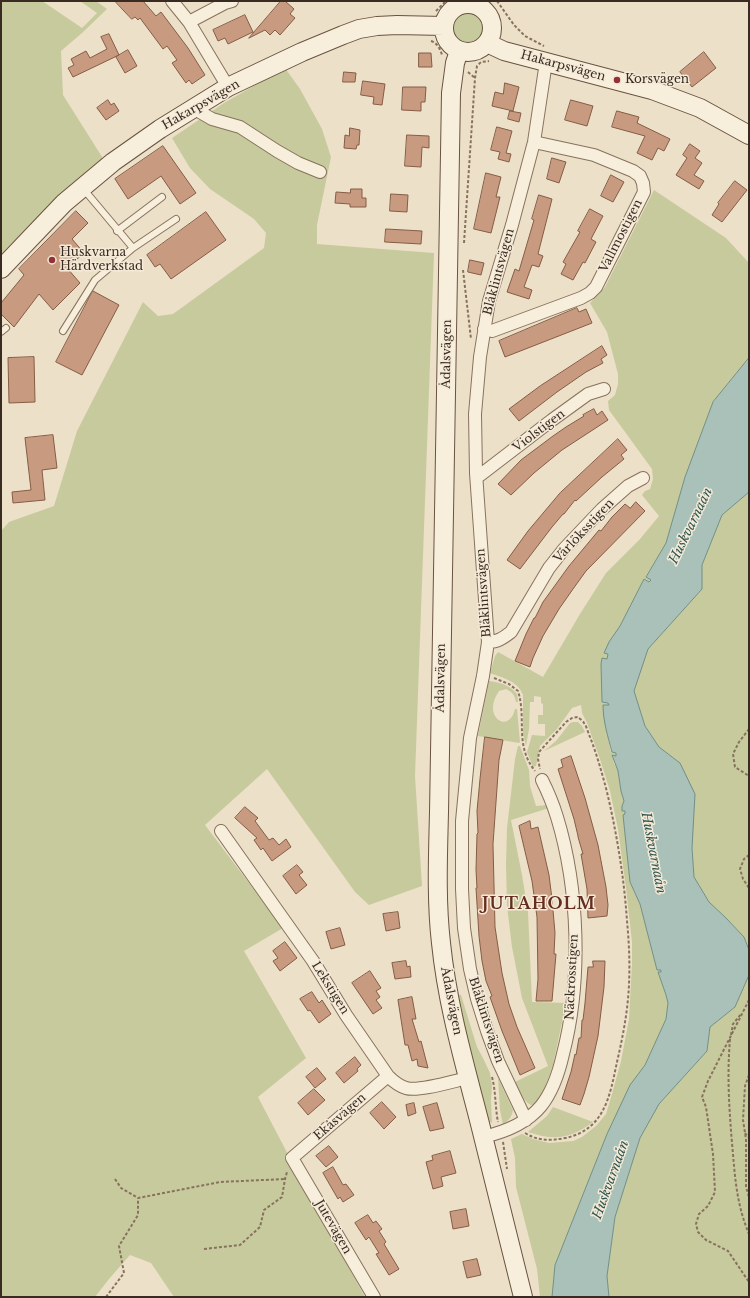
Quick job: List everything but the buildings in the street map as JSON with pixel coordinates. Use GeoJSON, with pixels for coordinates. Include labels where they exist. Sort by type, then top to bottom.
{"type":"FeatureCollection","features":[{"type":"Feature","properties":{"kind":"main road"},"geometry":{"type":"LineString","coordinates":[[465,3],[479,7],[484,11],[491,23],[492,30],[487,43],[481,48],[467,52],[459,51],[452,47],[444,34],[445,20],[450,11],[465,3]]}},
{"type":"Feature","properties":{"kind":"main road","name":"Hakarpsvägen"},"geometry":{"type":"LineString","coordinates":[[1,269],[43,224],[81,188],[113,162],[133,147],[228,87],[302,52],[359,29],[397,25],[444,26]]}},
{"type":"Feature","properties":{"kind":"main road","name":"Hakarpsvägen"},"geometry":{"type":"LineString","coordinates":[[487,43],[504,51],[546,55],[652,90],[700,108],[749,134]]}},
{"type":"Feature","properties":{"kind":"main road","name":"Ådalsvägen"},"geometry":{"type":"LineString","coordinates":[[459,51],[455,63],[451,93],[438,857],[440,930],[442,956],[451,1007],[468,1078],[492,1135],[523,1297]]}},
{"type":"Feature","properties":{"kind":"street"},"geometry":{"type":"LineString","coordinates":[[172,1],[189,22],[228,87]]}},
{"type":"Feature","properties":{"kind":"street"},"geometry":{"type":"LineString","coordinates":[[189,22],[225,3],[232,1]]}},
{"type":"Feature","properties":{"kind":"street","name":"Blåklintsvägen"},"geometry":{"type":"LineString","coordinates":[[521,1123],[487,1031],[470,969],[464,928],[462,859],[463,807],[470,738],[483,676],[488,642],[476,473],[475,414],[477,383],[489,301],[512,225],[534,142],[546,55]]}},
{"type":"Feature","properties":{"kind":"street"},"geometry":{"type":"LineString","coordinates":[[193,108],[212,119],[240,127],[277,151],[320,172]]}},
{"type":"Feature","properties":{"kind":"street","name":"Vallmostigen"},"geometry":{"type":"LineString","coordinates":[[484,329],[492,331],[581,298],[590,293],[596,287],[644,192],[644,183],[640,176],[633,171],[594,155],[534,142]]}},
{"type":"Feature","properties":{"kind":"street","name":"Violstigen"},"geometry":{"type":"LineString","coordinates":[[476,473],[480,476],[588,394],[604,389]]}},
{"type":"Feature","properties":{"kind":"street","name":"Vårlöksstigen"},"geometry":{"type":"LineString","coordinates":[[488,642],[495,642],[511,632],[550,568],[564,549],[602,509],[628,486],[643,478]]}},
{"type":"Feature","properties":{"kind":"street","name":"Näckrosstigen"},"geometry":{"type":"LineString","coordinates":[[492,1135],[521,1123],[540,1107],[547,1097],[557,1075],[567,1040],[572,1014],[575,947],[571,883],[558,818],[542,780]]}},
{"type":"Feature","properties":{"kind":"street","name":"Lekstigen"},"geometry":{"type":"LineString","coordinates":[[221,831],[313,961],[346,1015],[388,1076],[397,1084],[407,1089],[419,1089],[468,1078]]}},
{"type":"Feature","properties":{"kind":"street","name":"Ekåsvägen"},"geometry":{"type":"LineString","coordinates":[[292,1158],[388,1076]]}},
{"type":"Feature","properties":{"kind":"street","name":"Jutevägen"},"geometry":{"type":"LineString","coordinates":[[292,1158],[374,1297]]}},
{"type":"Feature","properties":{"kind":"lane"},"geometry":{"type":"LineString","coordinates":[[81,188],[133,248]]}},
{"type":"Feature","properties":{"kind":"lane"},"geometry":{"type":"LineString","coordinates":[[117,231],[162,197]]}},
{"type":"Feature","properties":{"kind":"lane"},"geometry":{"type":"LineString","coordinates":[[62,331],[95,280],[133,248],[176,218]]}},
{"type":"Feature","properties":{"kind":"path"},"geometry":{"type":"LineString","coordinates":[[497,1],[514,25],[546,55]]}},
{"type":"Feature","properties":{"kind":"path"},"geometry":{"type":"LineString","coordinates":[[464,244],[474,78]]}},
{"type":"Feature","properties":{"kind":"path"},"geometry":{"type":"LineString","coordinates":[[464,264],[471,344]]}},
{"type":"Feature","properties":{"kind":"path"},"geometry":{"type":"LineString","coordinates":[[483,676],[496,678],[510,684],[518,691],[522,712],[522,744],[528,763],[542,780]]}},
{"type":"Feature","properties":{"kind":"path"},"geometry":{"type":"LineString","coordinates":[[521,1123],[524,1133],[545,1141],[572,1137],[584,1132],[593,1125],[601,1114],[610,1092],[625,1022],[629,984],[630,957],[625,889],[614,822],[599,759],[585,724],[578,717],[572,718],[566,722],[539,752],[538,759],[542,780]]}},
{"type":"Feature","properties":{"kind":"path"},"geometry":{"type":"LineString","coordinates":[[749,729],[733,754],[735,767],[749,776]]}},
{"type":"Feature","properties":{"kind":"path"},"geometry":{"type":"LineString","coordinates":[[749,855],[744,859],[740,868],[743,879],[749,888]]}},
{"type":"Feature","properties":{"kind":"path"},"geometry":{"type":"LineString","coordinates":[[749,1000],[708,1081],[702,1096],[706,1107],[713,1154],[715,1192],[708,1206],[699,1214],[696,1224],[698,1232],[706,1240],[728,1251],[749,1282]]}},
{"type":"Feature","properties":{"kind":"path"},"geometry":{"type":"LineString","coordinates":[[745,1009],[749,1006]]}},
{"type":"Feature","properties":{"kind":"path"},"geometry":{"type":"LineString","coordinates":[[730,1038],[728,1099],[736,1192],[744,1222],[749,1234]]}},
{"type":"Feature","properties":{"kind":"path"},"geometry":{"type":"LineString","coordinates":[[492,1075],[495,1088],[496,1112],[492,1135]]}},
{"type":"Feature","properties":{"kind":"path"},"geometry":{"type":"LineString","coordinates":[[749,1075],[745,1086],[743,1120],[745,1132],[746,1187],[749,1198]]}},
{"type":"Feature","properties":{"kind":"path"},"geometry":{"type":"LineString","coordinates":[[745,1132],[749,1138]]}},
{"type":"Feature","properties":{"kind":"path"},"geometry":{"type":"LineString","coordinates":[[204,1248],[240,1245],[260,1227],[264,1210],[282,1197],[285,1179],[292,1158]]}},
{"type":"Feature","properties":{"kind":"path"},"geometry":{"type":"LineString","coordinates":[[115,1179],[120,1188],[138,1198],[220,1182],[285,1179]]}},
{"type":"Feature","properties":{"kind":"path"},"geometry":{"type":"LineString","coordinates":[[106,1297],[124,1273],[119,1246],[138,1215],[138,1198]]}},
{"type":"Feature","properties":{"kind":"green space"},"geometry":{"type":"Polygon","coordinates":[[[1,1],[42,1],[82,28],[97,13],[80,1],[96,1],[107,9],[61,51],[63,95],[104,160],[53,202],[1,254],[1,1]]]}},
{"type":"Feature","properties":{"kind":"green space"},"geometry":{"type":"Polygon","coordinates":[[[464,12],[470,12],[480,19],[483,28],[482,34],[476,41],[470,44],[464,44],[454,37],[451,31],[451,25],[458,15],[464,12]]]}},
{"type":"Feature","properties":{"kind":"green space"},"geometry":{"type":"Polygon","coordinates":[[[285,68],[300,89],[322,129],[331,157],[317,225],[317,244],[434,253],[415,776],[422,886],[369,905],[355,892],[267,769],[205,825],[283,928],[244,951],[306,1058],[258,1097],[365,1297],[174,1297],[151,1263],[130,1255],[95,1297],[1,1297],[1,531],[9,522],[54,506],[77,431],[143,302],[158,316],[173,314],[264,248],[266,233],[254,219],[210,189],[190,168],[172,138],[224,103],[285,68]]]}},
{"type":"Feature","properties":{"kind":"green space"},"geometry":{"type":"Polygon","coordinates":[[[654,190],[726,238],[749,263],[749,358],[713,402],[685,477],[666,543],[646,576],[651,579],[649,582],[644,579],[620,626],[604,653],[608,654],[607,659],[602,658],[602,702],[609,703],[605,723],[611,752],[616,753],[616,756],[612,755],[618,771],[624,801],[622,806],[623,811],[625,811],[625,815],[623,815],[630,882],[640,904],[657,970],[661,970],[662,972],[658,972],[668,1003],[666,1019],[645,1065],[638,1075],[607,1134],[555,1265],[552,1297],[540,1297],[537,1269],[516,1187],[515,1158],[511,1139],[522,1134],[533,1139],[549,1143],[573,1141],[582,1137],[596,1126],[606,1114],[621,1061],[629,1019],[632,942],[618,829],[610,791],[600,759],[582,713],[581,705],[572,708],[557,729],[540,746],[536,766],[533,767],[527,752],[532,735],[545,736],[545,724],[538,724],[538,715],[543,715],[543,704],[541,703],[541,697],[534,696],[534,702],[530,702],[529,729],[526,746],[523,734],[523,695],[521,690],[514,683],[505,678],[490,673],[495,656],[498,652],[543,677],[606,573],[640,539],[659,516],[642,495],[645,491],[650,489],[653,479],[652,469],[609,410],[608,401],[615,395],[618,384],[618,374],[607,332],[590,303],[605,287],[654,190]]]}},
{"type":"Feature","properties":{"kind":"green space"},"geometry":{"type":"Polygon","coordinates":[[[749,492],[749,950],[744,937],[709,902],[694,877],[692,848],[680,763],[659,747],[645,726],[634,691],[648,649],[702,589],[702,565],[722,515],[749,492]]]}},
{"type":"Feature","properties":{"kind":"green space"},"geometry":{"type":"Polygon","coordinates":[[[489,681],[504,684],[517,694],[518,702],[516,702],[510,691],[506,689],[499,691],[494,700],[493,708],[498,720],[503,722],[512,717],[515,709],[517,709],[519,743],[478,736],[489,681]]]}},
{"type":"Feature","properties":{"kind":"green space"},"geometry":{"type":"Polygon","coordinates":[[[578,722],[585,732],[544,751],[556,741],[570,723],[578,722]]]}},
{"type":"Feature","properties":{"kind":"green space"},"geometry":{"type":"Polygon","coordinates":[[[518,746],[520,746],[529,770],[530,786],[536,806],[548,805],[549,808],[511,820],[528,912],[532,1002],[566,1003],[553,1065],[540,1101],[535,1106],[531,1105],[525,1100],[515,1082],[548,1066],[522,998],[512,947],[507,906],[507,828],[515,759],[518,746]]]}},
{"type":"Feature","properties":{"kind":"green space"},"geometry":{"type":"Polygon","coordinates":[[[749,975],[749,1297],[609,1297],[607,1276],[615,1217],[640,1138],[659,1104],[707,1051],[710,1027],[735,1007],[749,975]]]}},
{"type":"Feature","properties":{"kind":"green space"},"geometry":{"type":"Polygon","coordinates":[[[457,995],[461,995],[477,1047],[490,1073],[492,1086],[492,1123],[487,1120],[457,995]]]}},
{"type":"Feature","properties":{"kind":"green space"},"geometry":{"type":"Polygon","coordinates":[[[498,1078],[513,1110],[510,1119],[503,1125],[500,1110],[498,1078]]]}},
{"type":"Feature","properties":{"kind":"green space"},"geometry":{"type":"Polygon","coordinates":[[[553,1107],[593,1122],[577,1132],[562,1137],[546,1137],[528,1132],[547,1116],[553,1107]]]}},
{"type":"Feature","properties":{"kind":"water","name":"Huskvarnaån"},"geometry":{"type":"Polygon","coordinates":[[[749,358],[749,492],[722,515],[702,565],[702,589],[648,649],[634,691],[645,726],[659,747],[680,763],[695,794],[692,848],[694,877],[709,902],[744,937],[749,950],[749,975],[735,1007],[710,1027],[707,1051],[659,1104],[640,1138],[615,1217],[607,1276],[609,1297],[552,1297],[555,1265],[607,1134],[630,1085],[645,1065],[666,1019],[668,1003],[658,972],[661,972],[661,970],[657,970],[640,904],[630,882],[623,815],[625,814],[625,811],[622,811],[624,801],[618,771],[612,755],[616,756],[616,753],[612,752],[604,717],[603,705],[609,705],[608,703],[602,702],[602,658],[607,659],[608,654],[604,653],[609,642],[620,626],[644,579],[649,582],[651,580],[646,577],[666,543],[685,477],[713,402],[749,358]]]}},
{"type":"Feature","properties":{"kind":"place","name":"Korsvägen"},"geometry":{"type":"Point","coordinates":[617,80]}},
{"type":"Feature","properties":{"kind":"place","name":"Huskvarna Härdverkstad"},"geometry":{"type":"Point","coordinates":[52,260]}},
{"type":"Feature","properties":{"kind":"district","name":"JUTAHOLM"},"geometry":{"type":"Point","coordinates":[539,904]}}]}
